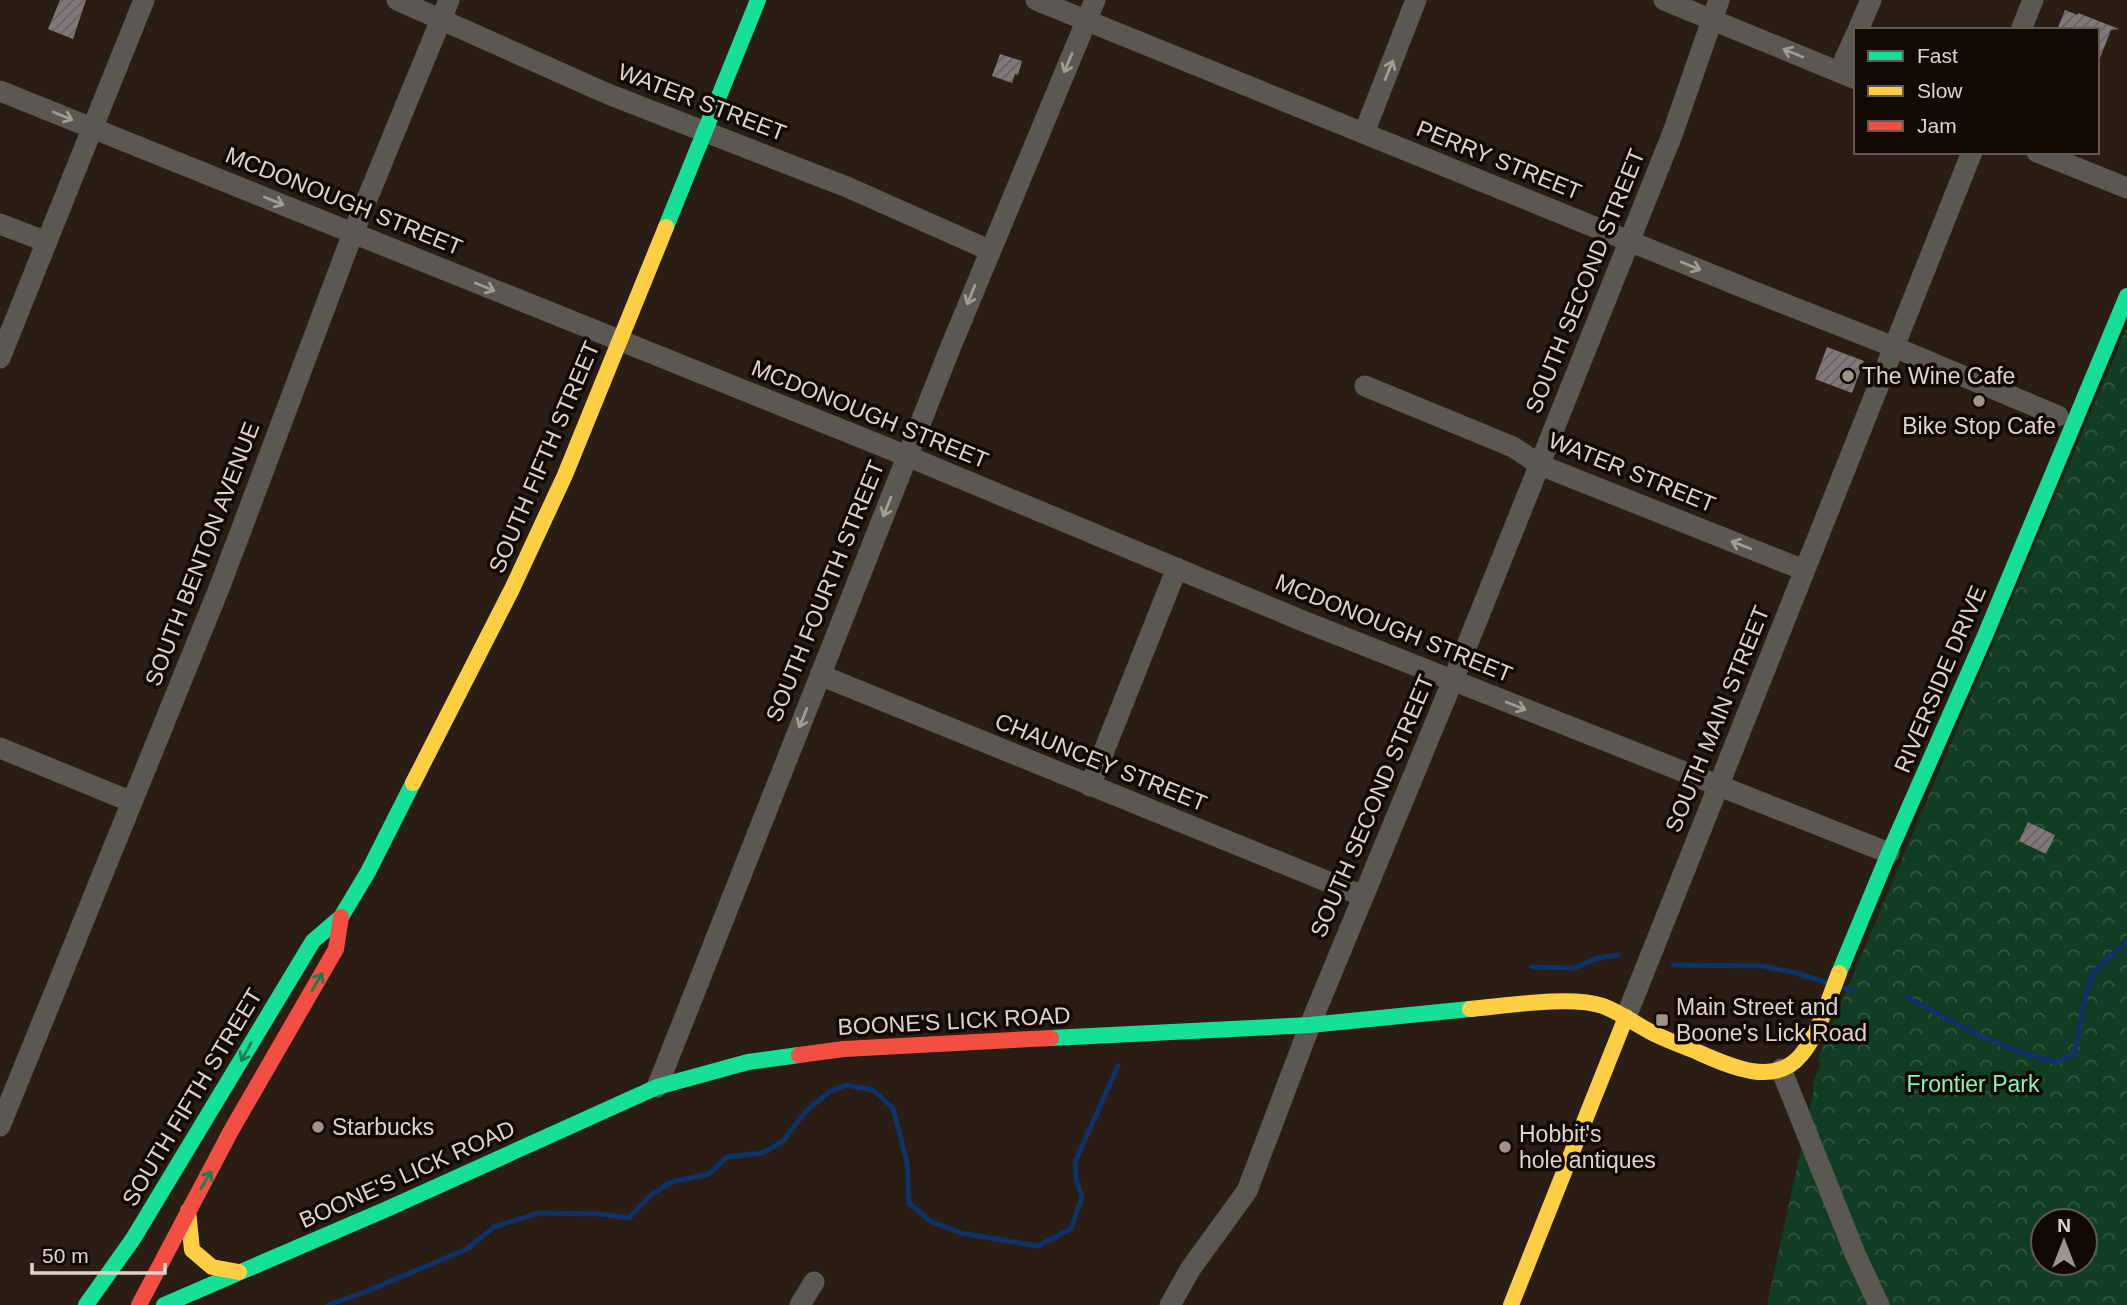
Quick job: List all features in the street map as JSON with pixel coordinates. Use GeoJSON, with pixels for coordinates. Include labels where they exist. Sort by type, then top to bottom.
{"type":"FeatureCollection","features":[{"type":"Feature","properties":{"kind":"street"},"geometry":{"type":"LineString","coordinates":[[0,358],[144,0]]}},
{"type":"Feature","properties":{"kind":"street","name":"WATER STREET"},"geometry":{"type":"LineString","coordinates":[[397,0],[445,9],[608,94],[847,187],[989,250]]}},
{"type":"Feature","properties":{"kind":"street","name":"SOUTH FIFTH STREET"},"geometry":{"type":"LineString","coordinates":[[86,1305],[133,1239],[313,941],[341,918],[368,872],[512,589],[565,475],[758,0]]}},
{"type":"Feature","properties":{"kind":"street","name":"PERRY STREET"},"geometry":{"type":"LineString","coordinates":[[1036,0],[1630,242],[1894,346],[2058,416]]}},
{"type":"Feature","properties":{"kind":"street","name":"SOUTH FOURTH STREET"},"geometry":{"type":"LineString","coordinates":[[657,1087],[989,250],[1095,0]]}},
{"type":"Feature","properties":{"kind":"street"},"geometry":{"type":"LineString","coordinates":[[1364,133],[1416,0]]}},
{"type":"Feature","properties":{"kind":"street"},"geometry":{"type":"LineString","coordinates":[[1664,0],[1715,9],[1847,75],[1854,45]]}},
{"type":"Feature","properties":{"kind":"street"},"geometry":{"type":"LineString","coordinates":[[1859,28],[1871,0]]}},
{"type":"Feature","properties":{"kind":"street"},"geometry":{"type":"LineString","coordinates":[[2022,28],[2032,0]]}},
{"type":"Feature","properties":{"kind":"street","name":"SOUTH BENTON AVENUE"},"geometry":{"type":"LineString","coordinates":[[0,1126],[220,586],[353,233],[445,9]]}},
{"type":"Feature","properties":{"kind":"street","name":"SOUTH SECOND STREET"},"geometry":{"type":"LineString","coordinates":[[1170,1305],[1191,1268],[1247,1191],[1310,1025],[1630,242],[1672,135],[1715,9]]}},
{"type":"Feature","properties":{"kind":"street","name":"MCDONOUGH STREET"},"geometry":{"type":"LineString","coordinates":[[0,91],[907,456],[1453,680],[1889,853]]}},
{"type":"Feature","properties":{"kind":"street","name":"SOUTH MAIN STREET"},"geometry":{"type":"LineString","coordinates":[[1511,1305],[1971,154]]}},
{"type":"Feature","properties":{"kind":"street"},"geometry":{"type":"LineString","coordinates":[[2042,154],[2127,188]]}},
{"type":"Feature","properties":{"kind":"street"},"geometry":{"type":"LineString","coordinates":[[0,224],[47,242]]}},
{"type":"Feature","properties":{"kind":"street","name":"RIVERSIDE DRIVE"},"geometry":{"type":"LineString","coordinates":[[1781,1069],[1801,1056],[1817,1026],[2127,296]]}},
{"type":"Feature","properties":{"kind":"street","name":"WATER STREET"},"geometry":{"type":"LineString","coordinates":[[1365,386],[1513,447],[1540,465],[1804,570]]}},
{"type":"Feature","properties":{"kind":"street"},"geometry":{"type":"LineString","coordinates":[[1090,786],[1177,568]]}},
{"type":"Feature","properties":{"kind":"street","name":"CHAUNCEY STREET"},"geometry":{"type":"LineString","coordinates":[[820,675],[1363,896]]}},
{"type":"Feature","properties":{"kind":"street"},"geometry":{"type":"LineString","coordinates":[[0,748],[132,802]]}},
{"type":"Feature","properties":{"kind":"street","name":"SOUTH FIFTH STREET"},"geometry":{"type":"LineString","coordinates":[[134,1301],[216,1163],[232,1129],[336,949],[341,918]]}},
{"type":"Feature","properties":{"kind":"street","name":"BOONE'S LICK ROAD"},"geometry":{"type":"LineString","coordinates":[[164,1305],[407,1200],[657,1087],[748,1062],[844,1049],[1310,1025],[1554,1001],[1600,1004],[1652,1033],[1744,1071],[1754,1073],[1781,1069]]}},
{"type":"Feature","properties":{"kind":"street"},"geometry":{"type":"LineString","coordinates":[[1781,1069],[1860,1265],[1879,1305]]}},
{"type":"Feature","properties":{"kind":"street"},"geometry":{"type":"LineString","coordinates":[[188,1211],[192,1250],[212,1267],[239,1272]]}},
{"type":"Feature","properties":{"kind":"street"},"geometry":{"type":"LineString","coordinates":[[131,1266],[133,1239]]}},
{"type":"Feature","properties":{"kind":"street"},"geometry":{"type":"LineString","coordinates":[[800,1305],[814,1282]]}},
{"type":"Feature","properties":{"kind":"green space","name":"Frontier Park"},"geometry":{"type":"Polygon","coordinates":[[[2127,327],[2127,1305],[1767,1305],[1814,1079],[1820,1063],[1817,1060],[2127,327]]]}},
{"type":"Feature","properties":{"kind":"building"},"geometry":{"type":"Polygon","coordinates":[[[60,0],[86,0],[73,39],[48,29],[60,0]]]}},
{"type":"Feature","properties":{"kind":"building"},"geometry":{"type":"Polygon","coordinates":[[[2065,10],[2119,29],[2111,30],[2099,60],[2099,28],[2058,28],[2065,10]]]}},
{"type":"Feature","properties":{"kind":"building"},"geometry":{"type":"Polygon","coordinates":[[[1000,54],[1022,61],[1018,75],[1015,74],[1012,83],[992,76],[1000,54]]]}},
{"type":"Feature","properties":{"kind":"building"},"geometry":{"type":"Polygon","coordinates":[[[1827,347],[1864,361],[1852,393],[1815,379],[1827,347]]]}},
{"type":"Feature","properties":{"kind":"building"},"geometry":{"type":"Polygon","coordinates":[[[2028,822],[2055,835],[2046,854],[2019,841],[2028,822]]]}},
{"type":"Feature","properties":{"kind":"waterway"},"geometry":{"type":"LineString","coordinates":[[1907,997],[1998,1044],[2057,1062],[2074,1054],[2091,978],[2102,963],[2127,943]]}},
{"type":"Feature","properties":{"kind":"waterway"},"geometry":{"type":"LineString","coordinates":[[1532,967],[1574,968],[1598,958],[1618,955]]}},
{"type":"Feature","properties":{"kind":"waterway"},"geometry":{"type":"LineString","coordinates":[[1673,965],[1762,966],[1825,982]]}},
{"type":"Feature","properties":{"kind":"waterway"},"geometry":{"type":"LineString","coordinates":[[1841,987],[1855,991]]}},
{"type":"Feature","properties":{"kind":"waterway"},"geometry":{"type":"LineString","coordinates":[[328,1305],[467,1249],[494,1227],[538,1213],[600,1214],[629,1218],[653,1193],[672,1182],[709,1174],[727,1157],[763,1153],[783,1141],[806,1111],[829,1092],[846,1085],[873,1090],[893,1108],[907,1163],[909,1203],[930,1221],[961,1233],[1038,1246],[1071,1229],[1082,1197],[1076,1179],[1075,1162],[1118,1066]]}},
{"type":"Feature","properties":{"kind":"traffic: fast"},"geometry":{"type":"LineString","coordinates":[[666,227],[758,0]]}},
{"type":"Feature","properties":{"kind":"traffic: fast"},"geometry":{"type":"LineString","coordinates":[[1839,973],[1984,638],[2127,296]]}},
{"type":"Feature","properties":{"kind":"traffic: fast"},"geometry":{"type":"LineString","coordinates":[[86,1305],[133,1239],[313,941],[341,917],[368,872],[413,783]]}},
{"type":"Feature","properties":{"kind":"traffic: fast"},"geometry":{"type":"LineString","coordinates":[[1051,1038],[1310,1025],[1470,1009]]}},
{"type":"Feature","properties":{"kind":"traffic: fast"},"geometry":{"type":"LineString","coordinates":[[164,1305],[387,1209],[657,1087],[748,1062],[799,1055]]}},
{"type":"Feature","properties":{"kind":"traffic: slow"},"geometry":{"type":"LineString","coordinates":[[413,783],[512,589],[565,475],[666,227]]}},
{"type":"Feature","properties":{"kind":"traffic: slow"},"geometry":{"type":"LineString","coordinates":[[1470,1009],[1538,1002],[1590,1003],[1609,1008],[1660,1036],[1734,1067],[1763,1072],[1777,1071],[1790,1065],[1807,1047],[1818,1027],[1839,973]]}},
{"type":"Feature","properties":{"kind":"traffic: slow"},"geometry":{"type":"LineString","coordinates":[[1511,1305],[1626,1017]]}},
{"type":"Feature","properties":{"kind":"traffic: slow"},"geometry":{"type":"LineString","coordinates":[[188,1211],[192,1250],[212,1267],[239,1272]]}},
{"type":"Feature","properties":{"kind":"traffic: jam"},"geometry":{"type":"LineString","coordinates":[[139,1305],[232,1129],[336,949],[341,917]]}},
{"type":"Feature","properties":{"kind":"traffic: jam"},"geometry":{"type":"LineString","coordinates":[[799,1055],[844,1049],[1051,1038]]}},
{"type":"Feature","properties":{"kind":"place","name":"The Wine Cafe"},"geometry":{"type":"Point","coordinates":[1848,376]}},
{"type":"Feature","properties":{"kind":"place","name":"Bike Stop Cafe"},"geometry":{"type":"Point","coordinates":[1979,401]}},
{"type":"Feature","properties":{"kind":"place","name":"Main Street and Boone's Lick Road"},"geometry":{"type":"Point","coordinates":[1662,1020]}},
{"type":"Feature","properties":{"kind":"place","name":"Starbucks"},"geometry":{"type":"Point","coordinates":[318,1127]}},
{"type":"Feature","properties":{"kind":"place","name":"Hobbit's hole antiques"},"geometry":{"type":"Point","coordinates":[1505,1147]}}]}
